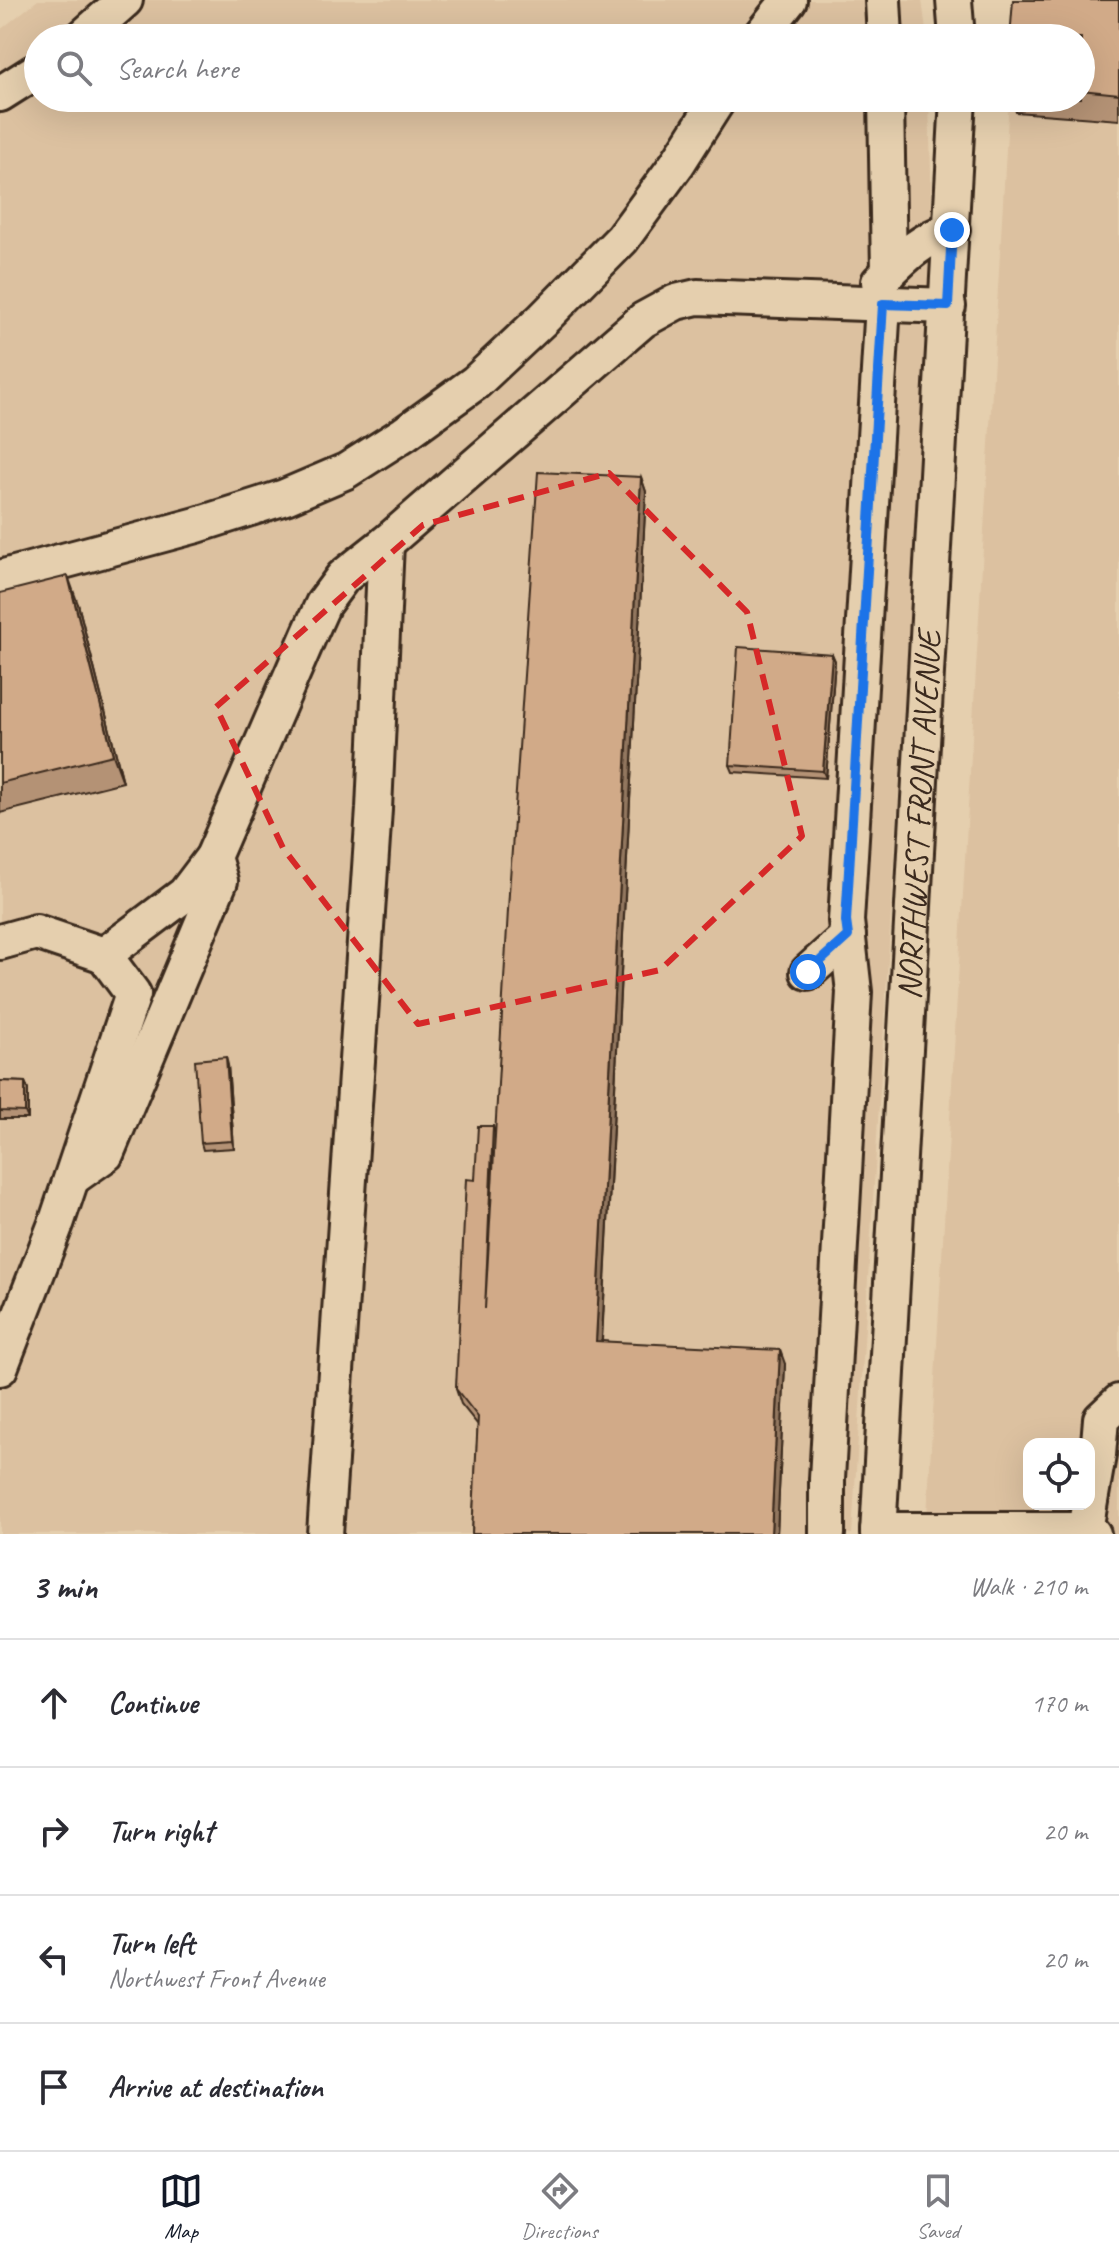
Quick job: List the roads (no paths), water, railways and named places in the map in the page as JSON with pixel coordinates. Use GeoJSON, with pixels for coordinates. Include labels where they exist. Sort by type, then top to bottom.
{"type":"FeatureCollection","features":[{"type":"Feature","properties":{"kind":"street"},"geometry":{"type":"LineString","coordinates":[[98,24],[125,0]]}},
{"type":"Feature","properties":{"kind":"street"},"geometry":{"type":"LineString","coordinates":[[770,24],[789,0]]}},
{"type":"Feature","properties":{"kind":"street"},"geometry":{"type":"LineString","coordinates":[[883,0],[884,24]]}},
{"type":"Feature","properties":{"kind":"street"},"geometry":{"type":"LineString","coordinates":[[954,0],[956,24]]}},
{"type":"Feature","properties":{"kind":"street"},"geometry":{"type":"LineString","coordinates":[[0,94],[24,79]]}},
{"type":"Feature","properties":{"kind":"street"},"geometry":{"type":"LineString","coordinates":[[0,578],[197,525],[285,497],[346,471],[404,434],[476,382],[622,239],[677,164],[710,112]]}},
{"type":"Feature","properties":{"kind":"street"},"geometry":{"type":"LineString","coordinates":[[827,1534],[827,1479],[854,992],[846,921],[885,112]]}},
{"type":"Feature","properties":{"kind":"street","name":"NORTHWEST FRONT AVENUE"},"geometry":{"type":"LineString","coordinates":[[878,1532],[957,112]]}},
{"type":"Feature","properties":{"kind":"street"},"geometry":{"type":"LineString","coordinates":[[877,293],[925,239],[952,230]]}},
{"type":"Feature","properties":{"kind":"street"},"geometry":{"type":"LineString","coordinates":[[104,955],[185,894],[213,857],[323,604],[343,577],[658,309],[676,302],[720,296],[877,293],[948,306]]}},
{"type":"Feature","properties":{"kind":"street"},"geometry":{"type":"LineString","coordinates":[[325,1534],[374,809],[386,543]]}},
{"type":"Feature","properties":{"kind":"street"},"geometry":{"type":"LineString","coordinates":[[72,1178],[106,1154],[220,881],[213,857]]}},
{"type":"Feature","properties":{"kind":"street"},"geometry":{"type":"LineString","coordinates":[[0,942],[36,932],[104,955],[133,994],[72,1178],[0,1368]]}},
{"type":"Feature","properties":{"kind":"street"},"geometry":{"type":"LineString","coordinates":[[808,972],[848,936]]}},
{"type":"Feature","properties":{"kind":"street"},"geometry":{"type":"LineString","coordinates":[[878,1532],[1089,1532],[1101,1419],[1119,1402]]}}]}
